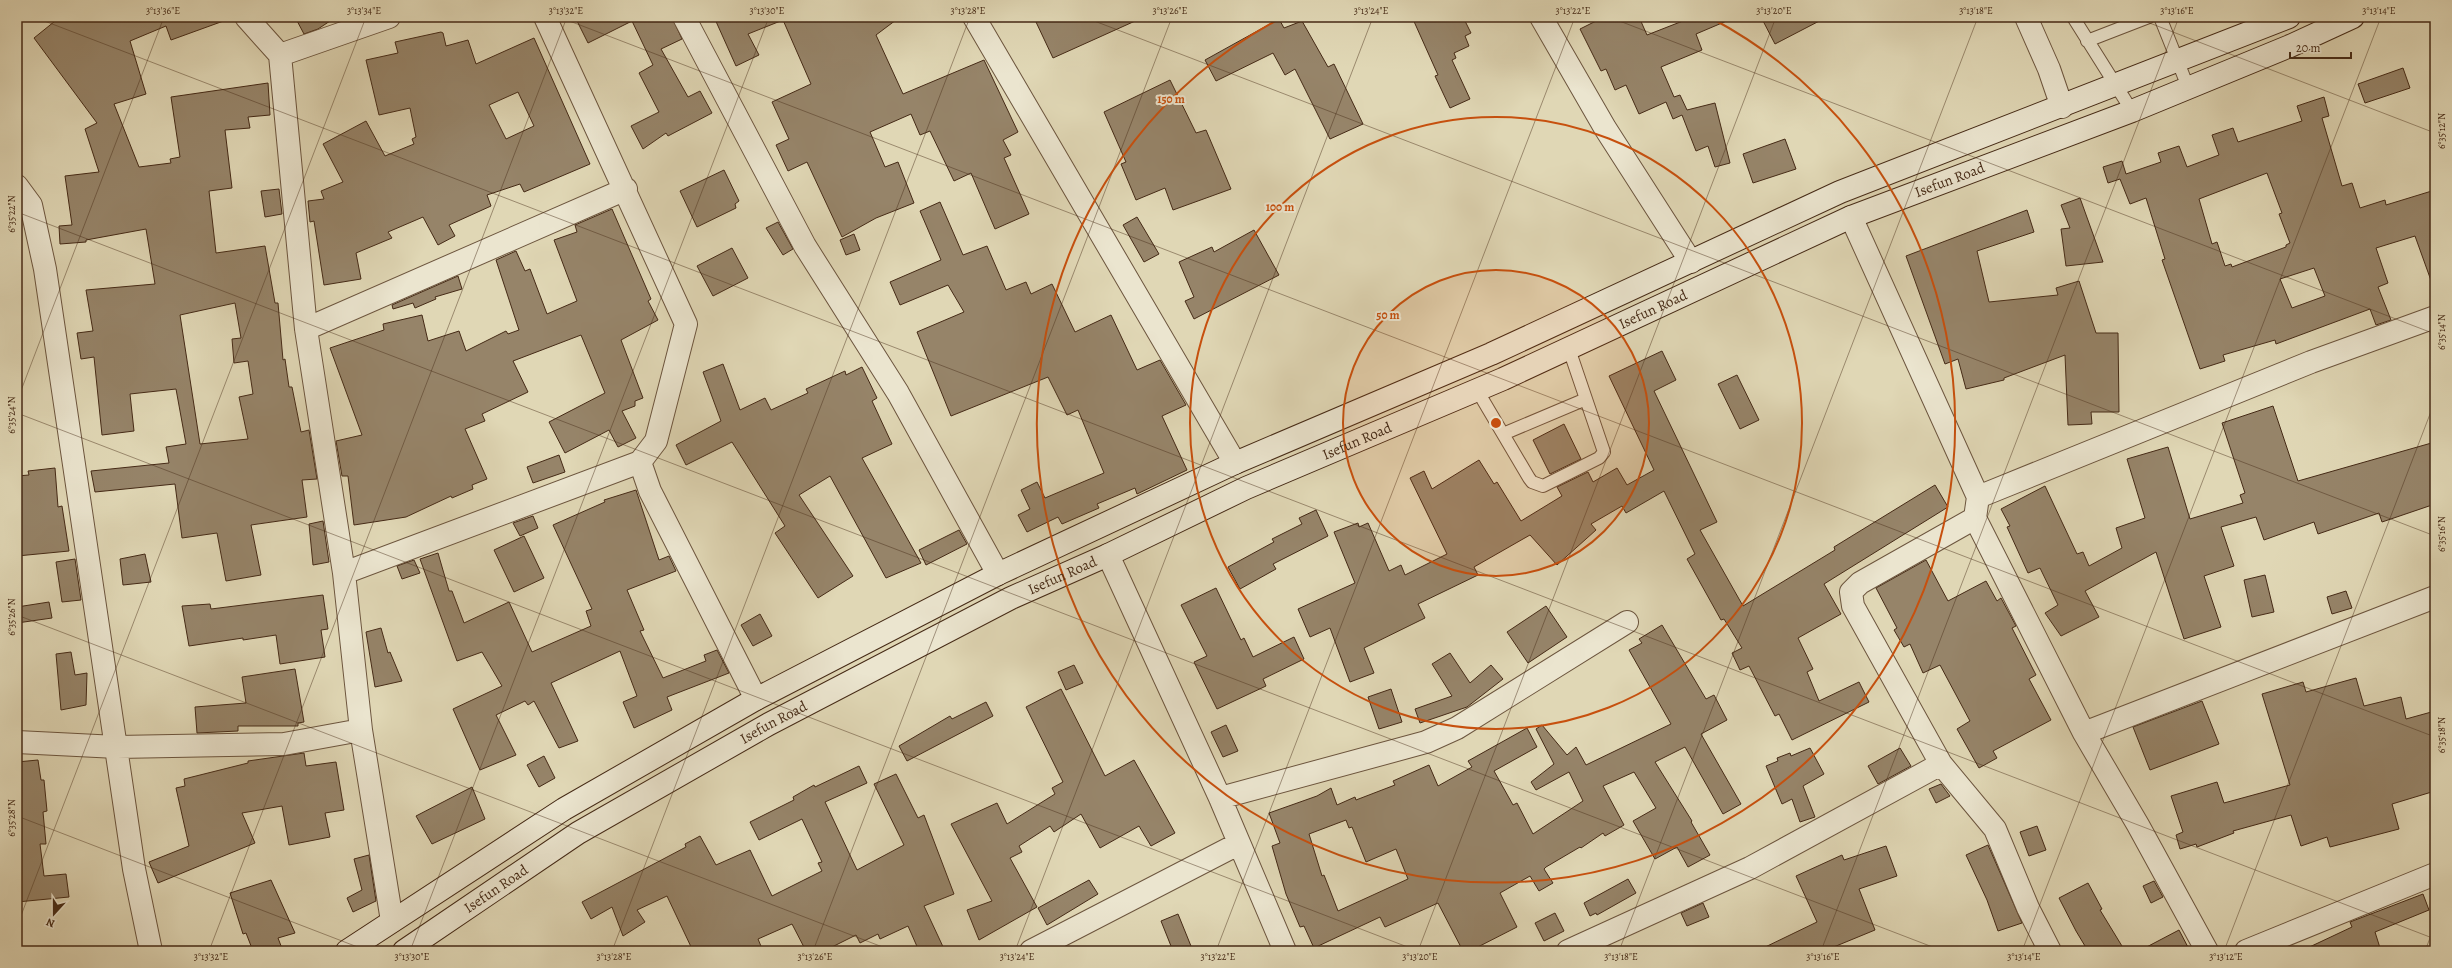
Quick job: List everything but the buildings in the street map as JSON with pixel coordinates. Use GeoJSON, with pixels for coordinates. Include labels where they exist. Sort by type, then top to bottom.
{"type":"FeatureCollection","features":[{"type":"Feature","properties":{"kind":"street"},"geometry":{"type":"LineString","coordinates":[[246,17],[280,55],[306,329],[344,573],[361,730],[392,921]]}},
{"type":"Feature","properties":{"kind":"street"},"geometry":{"type":"LineString","coordinates":[[280,55],[389,17]]}},
{"type":"Feature","properties":{"kind":"street"},"geometry":{"type":"LineString","coordinates":[[344,573],[640,462],[656,441],[686,324],[626,189],[545,17]]}},
{"type":"Feature","properties":{"kind":"street"},"geometry":{"type":"LineString","coordinates":[[684,17],[805,246],[898,393],[998,574]]}},
{"type":"Feature","properties":{"kind":"street"},"geometry":{"type":"LineString","coordinates":[[974,17],[1235,463]]}},
{"type":"Feature","properties":{"kind":"street"},"geometry":{"type":"LineString","coordinates":[[2026,17],[2049,69],[2062,107]]}},
{"type":"Feature","properties":{"kind":"street","name":"Isefun Road"},"geometry":{"type":"LineString","coordinates":[[347,951],[564,809],[756,700],[998,574],[1235,463],[1491,354],[1840,192],[2062,107],[2114,85],[2289,17]]}},
{"type":"Feature","properties":{"kind":"street","name":"Isefun Road"},"geometry":{"type":"LineString","coordinates":[[404,951],[578,832],[769,724],[1011,598],[1108,555],[1246,488],[1477,390],[1851,217],[2132,111],[2290,46],[2353,17]]}},
{"type":"Feature","properties":{"kind":"street"},"geometry":{"type":"LineString","coordinates":[[1543,18],[1604,128],[1691,262]]}},
{"type":"Feature","properties":{"kind":"street"},"geometry":{"type":"LineString","coordinates":[[17,186],[31,205],[45,269],[87,562],[117,746],[134,869],[151,951]]}},
{"type":"Feature","properties":{"kind":"street"},"geometry":{"type":"LineString","coordinates":[[306,329],[626,189]]}},
{"type":"Feature","properties":{"kind":"street"},"geometry":{"type":"LineString","coordinates":[[1851,217],[1976,508],[2084,733],[2138,825],[2207,951]]}},
{"type":"Feature","properties":{"kind":"street"},"geometry":{"type":"LineString","coordinates":[[2050,951],[2028,908],[1995,829],[1941,764],[1853,606],[1851,592],[1860,583],[1976,508],[2311,362],[2435,317]]}},
{"type":"Feature","properties":{"kind":"street"},"geometry":{"type":"LineString","coordinates":[[640,462],[650,491],[756,700]]}},
{"type":"Feature","properties":{"kind":"street"},"geometry":{"type":"LineString","coordinates":[[1108,555],[1220,798],[1238,844],[1285,951]]}},
{"type":"Feature","properties":{"kind":"street"},"geometry":{"type":"LineString","coordinates":[[2084,733],[2435,597]]}},
{"type":"Feature","properties":{"kind":"street"},"geometry":{"type":"LineString","coordinates":[[1220,798],[1426,742],[1457,728],[1627,622]]}},
{"type":"Feature","properties":{"kind":"street"},"geometry":{"type":"LineString","coordinates":[[17,742],[117,746],[284,744],[361,730]]}},
{"type":"Feature","properties":{"kind":"street"},"geometry":{"type":"LineString","coordinates":[[1568,951],[1750,868],[1941,764]]}},
{"type":"Feature","properties":{"kind":"street"},"geometry":{"type":"LineString","coordinates":[[1031,951],[1238,844]]}},
{"type":"Feature","properties":{"kind":"street"},"geometry":{"type":"LineString","coordinates":[[2246,951],[2435,874]]}},
{"type":"Feature","properties":{"kind":"lane"},"geometry":{"type":"LineString","coordinates":[[2073,17],[2114,85],[2132,111]]}},
{"type":"Feature","properties":{"kind":"lane"},"geometry":{"type":"LineString","coordinates":[[2087,41],[2149,17]]}},
{"type":"Feature","properties":{"kind":"lane"},"geometry":{"type":"LineString","coordinates":[[2160,17],[2188,87]]}},
{"type":"Feature","properties":{"kind":"lane"},"geometry":{"type":"LineString","coordinates":[[1477,390],[1532,482],[1543,486],[1602,455],[1604,452],[1569,348]]}},
{"type":"Feature","properties":{"kind":"lane"},"geometry":{"type":"LineString","coordinates":[[1503,434],[1586,399]]}}]}
